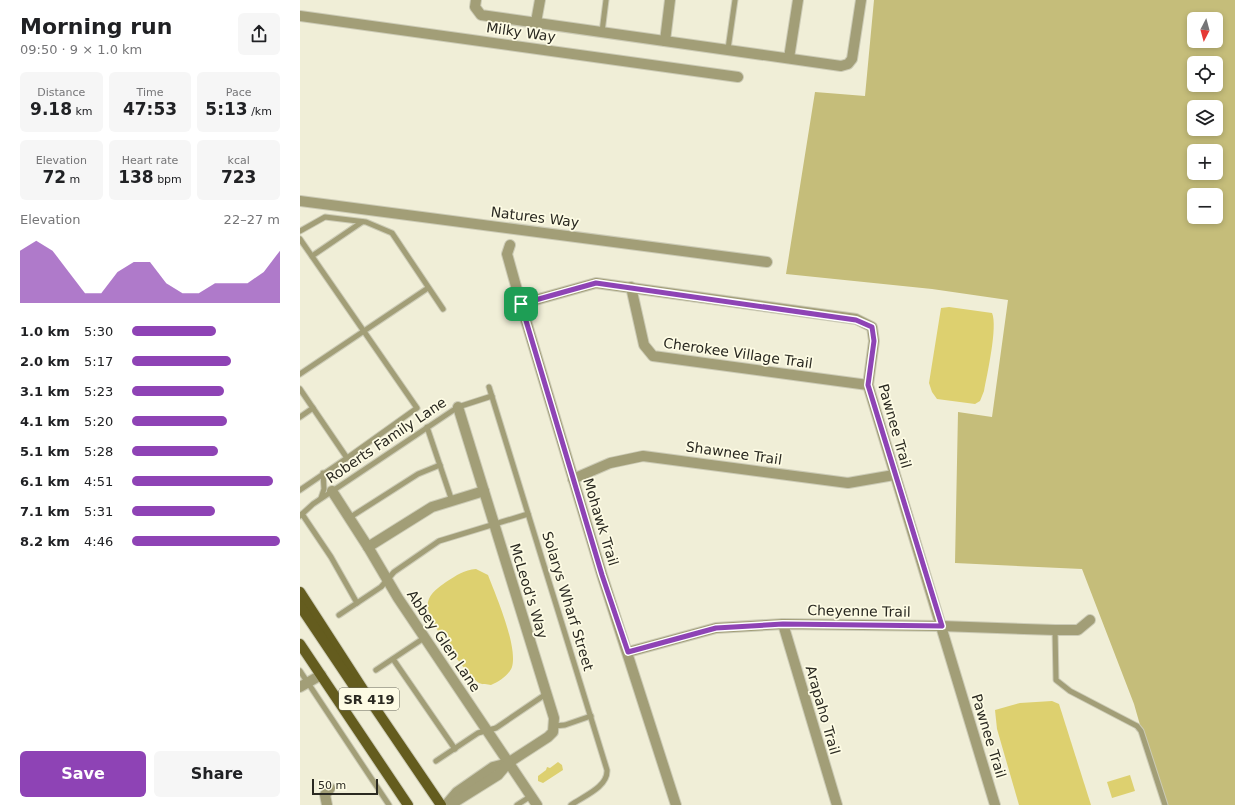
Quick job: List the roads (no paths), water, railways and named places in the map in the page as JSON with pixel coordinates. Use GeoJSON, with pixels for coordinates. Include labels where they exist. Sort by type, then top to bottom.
{"type":"FeatureCollection","features":[{"type":"Feature","properties":{"kind":"main road","name":"SR 419"},"geometry":{"type":"LineString","coordinates":[[300,592],[373,705],[441,805]]}},
{"type":"Feature","properties":{"kind":"main road"},"geometry":{"type":"LineString","coordinates":[[300,606],[352,684],[373,705]]}},
{"type":"Feature","properties":{"kind":"main road","name":"SR 419"},"geometry":{"type":"LineString","coordinates":[[300,644],[408,805]]}},
{"type":"Feature","properties":{"kind":"street","name":"Milky Way"},"geometry":{"type":"LineString","coordinates":[[476,0],[475,7],[481,15],[841,66],[848,64],[852,59],[861,0]]}},
{"type":"Feature","properties":{"kind":"street"},"geometry":{"type":"LineString","coordinates":[[536,22],[540,0]]}},
{"type":"Feature","properties":{"kind":"street"},"geometry":{"type":"LineString","coordinates":[[665,41],[670,0]]}},
{"type":"Feature","properties":{"kind":"street"},"geometry":{"type":"LineString","coordinates":[[789,58],[798,0]]}},
{"type":"Feature","properties":{"kind":"street","name":"Milky Way"},"geometry":{"type":"LineString","coordinates":[[300,16],[738,77]]}},
{"type":"Feature","properties":{"kind":"street","name":"Natures Way"},"geometry":{"type":"LineString","coordinates":[[300,201],[767,262]]}},
{"type":"Feature","properties":{"kind":"street","name":"Mohawk Trail"},"geometry":{"type":"LineString","coordinates":[[510,245],[507,254],[521,304],[676,805]]}},
{"type":"Feature","properties":{"kind":"street","name":"Pawnee Trail"},"geometry":{"type":"LineString","coordinates":[[521,304],[596,283],[856,320],[872,327],[874,341],[868,385],[995,805]]}},
{"type":"Feature","properties":{"kind":"street","name":"Cherokee Village Trail"},"geometry":{"type":"LineString","coordinates":[[631,287],[644,345],[653,356],[868,385]]}},
{"type":"Feature","properties":{"kind":"street","name":"McLeod's Way"},"geometry":{"type":"LineString","coordinates":[[458,407],[546,694],[554,726]]}},
{"type":"Feature","properties":{"kind":"street","name":"Shawnee Trail"},"geometry":{"type":"LineString","coordinates":[[574,479],[610,463],[643,456],[848,483],[894,475]]}},
{"type":"Feature","properties":{"kind":"street","name":"Abbey Glen Lane"},"geometry":{"type":"LineString","coordinates":[[332,491],[424,638],[537,805]]}},
{"type":"Feature","properties":{"kind":"street"},"geometry":{"type":"LineString","coordinates":[[368,547],[420,512],[484,491]]}},
{"type":"Feature","properties":{"kind":"street","name":"Cheyenne Trail"},"geometry":{"type":"LineString","coordinates":[[628,652],[716,628],[783,624],[942,626],[1078,630],[1090,620]]}},
{"type":"Feature","properties":{"kind":"street","name":"Arapaho Trail"},"geometry":{"type":"LineString","coordinates":[[783,624],[836,805]]}},
{"type":"Feature","properties":{"kind":"street"},"geometry":{"type":"LineString","coordinates":[[304,684],[321,675]]}},
{"type":"Feature","properties":{"kind":"street"},"geometry":{"type":"LineString","coordinates":[[446,805],[457,792],[493,767],[508,762],[548,737],[554,726]]}},
{"type":"Feature","properties":{"kind":"street"},"geometry":{"type":"LineString","coordinates":[[450,805],[498,775],[508,762]]}},
{"type":"Feature","properties":{"kind":"street"},"geometry":{"type":"LineString","coordinates":[[327,805],[325,795],[330,788]]}},
{"type":"Feature","properties":{"kind":"lane"},"geometry":{"type":"LineString","coordinates":[[602,32],[606,0]]}},
{"type":"Feature","properties":{"kind":"lane"},"geometry":{"type":"LineString","coordinates":[[728,49],[735,0]]}},
{"type":"Feature","properties":{"kind":"lane"},"geometry":{"type":"LineString","coordinates":[[300,231],[324,217],[362,222],[392,233],[443,309]]}},
{"type":"Feature","properties":{"kind":"lane"},"geometry":{"type":"LineString","coordinates":[[312,256],[362,222]]}},
{"type":"Feature","properties":{"kind":"lane"},"geometry":{"type":"LineString","coordinates":[[300,239],[417,408],[300,490]]}},
{"type":"Feature","properties":{"kind":"lane"},"geometry":{"type":"LineString","coordinates":[[300,374],[428,288]]}},
{"type":"Feature","properties":{"kind":"lane","name":"Solarys Wharf Street"},"geometry":{"type":"LineString","coordinates":[[489,388],[607,770],[608,777],[604,783],[571,805]]}},
{"type":"Feature","properties":{"kind":"lane"},"geometry":{"type":"LineString","coordinates":[[301,392],[347,458]]}},
{"type":"Feature","properties":{"kind":"lane","name":"Roberts Family Lane"},"geometry":{"type":"LineString","coordinates":[[301,515],[321,498],[458,407],[492,396]]}},
{"type":"Feature","properties":{"kind":"lane"},"geometry":{"type":"LineString","coordinates":[[300,417],[313,408]]}},
{"type":"Feature","properties":{"kind":"lane"},"geometry":{"type":"LineString","coordinates":[[427,427],[452,501]]}},
{"type":"Feature","properties":{"kind":"lane"},"geometry":{"type":"LineString","coordinates":[[349,518],[418,474],[440,465]]}},
{"type":"Feature","properties":{"kind":"lane"},"geometry":{"type":"LineString","coordinates":[[321,498],[324,489],[323,473]]}},
{"type":"Feature","properties":{"kind":"lane"},"geometry":{"type":"LineString","coordinates":[[339,615],[381,587],[394,572],[439,541],[528,514]]}},
{"type":"Feature","properties":{"kind":"lane"},"geometry":{"type":"LineString","coordinates":[[301,515],[331,557],[357,603]]}},
{"type":"Feature","properties":{"kind":"lane"},"geometry":{"type":"LineString","coordinates":[[1055,630],[1056,680],[1070,691],[1137,726],[1141,732],[1165,805]]}},
{"type":"Feature","properties":{"kind":"lane"},"geometry":{"type":"LineString","coordinates":[[376,670],[424,638]]}},
{"type":"Feature","properties":{"kind":"lane"},"geometry":{"type":"LineString","coordinates":[[393,659],[455,748]]}},
{"type":"Feature","properties":{"kind":"lane"},"geometry":{"type":"LineString","coordinates":[[300,671],[304,684],[389,805]]}},
{"type":"Feature","properties":{"kind":"lane"},"geometry":{"type":"LineString","coordinates":[[436,761],[478,733],[496,728],[546,694]]}},
{"type":"Feature","properties":{"kind":"lane"},"geometry":{"type":"LineString","coordinates":[[554,726],[591,716]]}},
{"type":"Feature","properties":{"kind":"lane"},"geometry":{"type":"LineString","coordinates":[[517,805],[531,796]]}}]}
